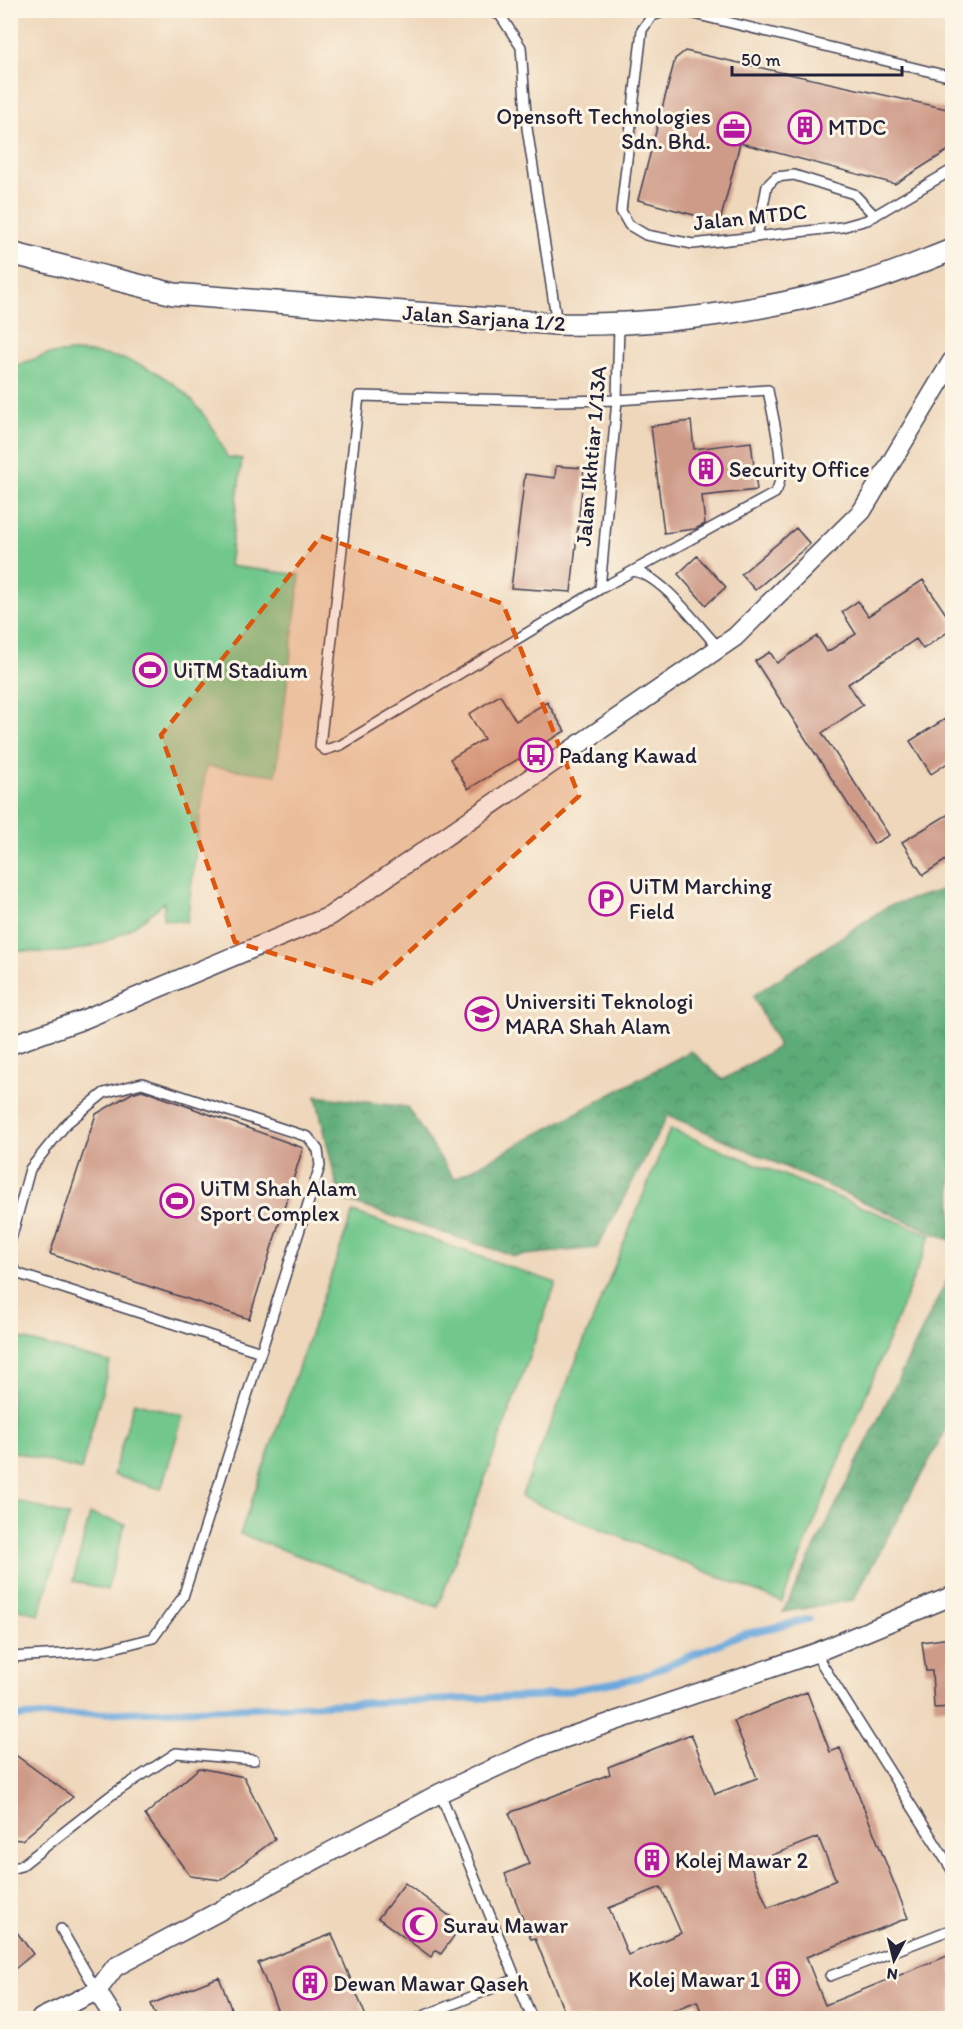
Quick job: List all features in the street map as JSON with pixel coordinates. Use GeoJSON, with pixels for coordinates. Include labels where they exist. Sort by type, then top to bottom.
{"type":"FeatureCollection","features":[{"type":"Feature","properties":{"kind":"street","name":"Jalan Sarjana 1/2"},"geometry":{"type":"LineString","coordinates":[[10,254],[174,294],[557,324],[619,325],[731,312],[791,302],[864,283],[952,250]]}},
{"type":"Feature","properties":{"kind":"street"},"geometry":{"type":"LineString","coordinates":[[10,1045],[92,1016],[330,916],[735,637],[862,511],[952,361]]}},
{"type":"Feature","properties":{"kind":"street"},"geometry":{"type":"LineString","coordinates":[[41,2019],[97,1991],[115,1967],[440,1793],[542,1746],[815,1653],[952,1596]]}},
{"type":"Feature","properties":{"kind":"street"},"geometry":{"type":"LineString","coordinates":[[97,1991],[114,2019]]}},
{"type":"Feature","properties":{"kind":"lane"},"geometry":{"type":"LineString","coordinates":[[486,10],[500,15],[521,47],[527,128],[557,324]]}},
{"type":"Feature","properties":{"kind":"lane","name":"Jalan MTDC"},"geometry":{"type":"LineString","coordinates":[[669,10],[652,16],[642,30],[621,211],[629,225],[646,235],[693,244],[842,227],[875,216],[952,170]]}},
{"type":"Feature","properties":{"kind":"lane"},"geometry":{"type":"LineString","coordinates":[[678,10],[952,76]]}},
{"type":"Feature","properties":{"kind":"lane"},"geometry":{"type":"LineString","coordinates":[[757,237],[766,186],[776,177],[794,176],[854,194],[875,216]]}},
{"type":"Feature","properties":{"kind":"lane","name":"Jalan Ikhtiar 1/13A"},"geometry":{"type":"LineString","coordinates":[[600,589],[617,400],[619,325]]}},
{"type":"Feature","properties":{"kind":"lane"},"geometry":{"type":"LineString","coordinates":[[768,390],[782,474],[779,488],[775,493],[633,571],[341,745],[325,750],[320,746],[359,396],[617,400],[768,390]]}},
{"type":"Feature","properties":{"kind":"lane"},"geometry":{"type":"LineString","coordinates":[[633,571],[645,572],[658,582],[719,648]]}},
{"type":"Feature","properties":{"kind":"lane"},"geometry":{"type":"LineString","coordinates":[[10,1243],[30,1169],[67,1123],[104,1093],[142,1083],[308,1137],[318,1150],[320,1166],[183,1597],[153,1638],[98,1652],[10,1657]]}},
{"type":"Feature","properties":{"kind":"lane"},"geometry":{"type":"LineString","coordinates":[[10,1264],[20,1274],[261,1353]]}},
{"type":"Feature","properties":{"kind":"lane"},"geometry":{"type":"LineString","coordinates":[[815,1653],[952,1870]]}},
{"type":"Feature","properties":{"kind":"lane"},"geometry":{"type":"LineString","coordinates":[[10,1869],[21,1866],[110,1796],[176,1753],[254,1760]]}},
{"type":"Feature","properties":{"kind":"lane"},"geometry":{"type":"LineString","coordinates":[[440,1793],[532,2019]]}},
{"type":"Feature","properties":{"kind":"lane"},"geometry":{"type":"LineString","coordinates":[[60,1929],[97,1991]]}},
{"type":"Feature","properties":{"kind":"lane"},"geometry":{"type":"LineString","coordinates":[[830,1976],[952,1929]]}},
{"type":"Feature","properties":{"kind":"lane"},"geometry":{"type":"LineString","coordinates":[[418,2019],[516,1979]]}},
{"type":"Feature","properties":{"kind":"highlighted area"},"geometry":{"type":"Polygon","coordinates":[[[321,536],[503,604],[579,796],[374,984],[235,942],[161,735],[321,536]]]}},
{"type":"Feature","properties":{"kind":"shaded area","name":"Universiti Teknologi MARA Shah Alam"},"geometry":{"type":"Polygon","coordinates":[[[11,11],[952,11],[952,2018],[11,2018],[11,11]]]}},
{"type":"Feature","properties":{"kind":"green space","name":"UiTM Stadium"},"geometry":{"type":"Polygon","coordinates":[[[72,352],[124,359],[146,367],[167,379],[185,394],[215,433],[227,457],[242,459],[229,566],[300,575],[276,775],[206,766],[187,922],[163,919],[164,902],[147,917],[112,939],[74,950],[33,952],[10,949],[11,367],[49,354],[72,352]]]}},
{"type":"Feature","properties":{"kind":"green space"},"geometry":{"type":"Polygon","coordinates":[[[952,887],[952,1241],[668,1115],[597,1248],[514,1256],[340,1199],[316,1096],[407,1107],[454,1179],[691,1051],[723,1080],[779,1046],[753,996],[888,906],[952,887]]]}},
{"type":"Feature","properties":{"kind":"green space"},"geometry":{"type":"Polygon","coordinates":[[[670,1129],[931,1235],[782,1602],[521,1497],[670,1129]]]}},
{"type":"Feature","properties":{"kind":"green space"},"geometry":{"type":"Polygon","coordinates":[[[353,1212],[556,1283],[438,1607],[240,1534],[353,1212]]]}},
{"type":"Feature","properties":{"kind":"green space"},"geometry":{"type":"Polygon","coordinates":[[[952,1270],[952,1419],[853,1600],[783,1612],[952,1270]]]}},
{"type":"Feature","properties":{"kind":"green space"},"geometry":{"type":"Polygon","coordinates":[[[11,1336],[110,1362],[81,1470],[11,1451],[11,1336]]]}},
{"type":"Feature","properties":{"kind":"green space"},"geometry":{"type":"Polygon","coordinates":[[[134,1402],[183,1416],[161,1489],[113,1475],[134,1402]]]}},
{"type":"Feature","properties":{"kind":"green space"},"geometry":{"type":"Polygon","coordinates":[[[10,1499],[69,1516],[39,1615],[11,1606],[10,1499]]]}},
{"type":"Feature","properties":{"kind":"green space"},"geometry":{"type":"Polygon","coordinates":[[[90,1514],[125,1524],[107,1590],[73,1581],[90,1514]]]}},
{"type":"Feature","properties":{"kind":"building","name":"MTDC"},"geometry":{"type":"Polygon","coordinates":[[[685,51],[952,110],[952,148],[895,184],[740,143],[720,222],[638,200],[675,59],[685,51]]]}},
{"type":"Feature","properties":{"kind":"building","name":"Security Office"},"geometry":{"type":"Polygon","coordinates":[[[691,421],[694,449],[751,442],[757,490],[702,496],[705,524],[695,529],[664,533],[651,426],[691,421]]]}},
{"type":"Feature","properties":{"kind":"building"},"geometry":{"type":"Polygon","coordinates":[[[556,466],[584,468],[571,592],[511,588],[525,474],[555,478],[556,466]]]}},
{"type":"Feature","properties":{"kind":"building"},"geometry":{"type":"Polygon","coordinates":[[[796,528],[810,544],[755,590],[741,574],[796,528]]]}},
{"type":"Feature","properties":{"kind":"building"},"geometry":{"type":"Polygon","coordinates":[[[697,556],[726,587],[706,605],[678,574],[697,556]]]}},
{"type":"Feature","properties":{"kind":"building"},"geometry":{"type":"Polygon","coordinates":[[[923,580],[952,623],[952,629],[923,649],[916,639],[848,684],[863,705],[822,733],[889,835],[874,844],[755,661],[770,652],[777,663],[817,636],[827,652],[856,634],[842,612],[858,601],[868,616],[923,580]]]}},
{"type":"Feature","properties":{"kind":"building"},"geometry":{"type":"Polygon","coordinates":[[[500,695],[516,721],[547,702],[565,731],[468,789],[450,759],[484,739],[469,714],[500,695]]]}},
{"type":"Feature","properties":{"kind":"building"},"geometry":{"type":"Polygon","coordinates":[[[945,719],[952,731],[952,760],[931,774],[910,741],[945,719]]]}},
{"type":"Feature","properties":{"kind":"building"},"geometry":{"type":"Polygon","coordinates":[[[952,812],[952,856],[923,875],[902,842],[952,812]]]}},
{"type":"Feature","properties":{"kind":"building","name":"UiTM Shah Alam Sport Complex"},"geometry":{"type":"Polygon","coordinates":[[[142,1090],[303,1148],[249,1319],[50,1254],[96,1114],[132,1093],[142,1090]]]}},
{"type":"Feature","properties":{"kind":"building"},"geometry":{"type":"Polygon","coordinates":[[[950,1638],[952,1707],[934,1708],[932,1671],[926,1671],[922,1642],[950,1638]]]}},
{"type":"Feature","properties":{"kind":"building","name":"Kolej Mawar 2"},"geometry":{"type":"Polygon","coordinates":[[[807,1692],[830,1752],[840,1748],[908,1918],[806,1957],[825,2005],[952,1954],[952,2013],[939,2019],[704,2019],[697,2001],[652,2019],[567,2019],[535,1938],[531,1939],[505,1874],[529,1864],[509,1813],[610,1774],[608,1767],[691,1734],[715,1794],[757,1778],[734,1721],[807,1692]],[[818,1837],[750,1864],[768,1908],[836,1880],[818,1837]],[[661,1887],[609,1908],[628,1955],[681,1933],[661,1887]]]}},
{"type":"Feature","properties":{"kind":"building"},"geometry":{"type":"Polygon","coordinates":[[[10,1751],[73,1797],[22,1840],[10,1839],[10,1751]]]}},
{"type":"Feature","properties":{"kind":"building"},"geometry":{"type":"Polygon","coordinates":[[[199,1768],[244,1777],[275,1839],[221,1880],[190,1876],[145,1815],[199,1768]]]}},
{"type":"Feature","properties":{"kind":"building","name":"Surau Mawar"},"geometry":{"type":"Polygon","coordinates":[[[405,1883],[455,1920],[447,1931],[454,1936],[441,1954],[436,1950],[431,1957],[378,1918],[405,1883]]]}},
{"type":"Feature","properties":{"kind":"building"},"geometry":{"type":"Polygon","coordinates":[[[10,1923],[33,1954],[10,1973],[10,1923]]]}},
{"type":"Feature","properties":{"kind":"building","name":"Dewan Mawar Qaseh"},"geometry":{"type":"Polygon","coordinates":[[[332,1934],[367,2019],[281,2019],[258,1963],[332,1934]]]}},
{"type":"Feature","properties":{"kind":"building"},"geometry":{"type":"Polygon","coordinates":[[[219,1977],[235,2019],[157,2019],[151,2004],[219,1977]]]}},
{"type":"Feature","properties":{"kind":"waterway"},"geometry":{"type":"LineString","coordinates":[[10,1717],[541,1696],[637,1678],[740,1635],[809,1619]]}},
{"type":"Feature","properties":{"kind":"place","name":"MTDC"},"geometry":{"type":"Point","coordinates":[805,127]}},
{"type":"Feature","properties":{"kind":"place","name":"Opensoft Technologies Sdn. Bhd."},"geometry":{"type":"Point","coordinates":[734,129]}},
{"type":"Feature","properties":{"kind":"place","name":"Security Office"},"geometry":{"type":"Point","coordinates":[706,469]}},
{"type":"Feature","properties":{"kind":"place","name":"UiTM Stadium"},"geometry":{"type":"Point","coordinates":[150,670]}},
{"type":"Feature","properties":{"kind":"place","name":"Padang Kawad"},"geometry":{"type":"Point","coordinates":[536,755]}},
{"type":"Feature","properties":{"kind":"place","name":"UiTM Marching Field"},"geometry":{"type":"Point","coordinates":[606,899]}},
{"type":"Feature","properties":{"kind":"place","name":"Universiti Teknologi MARA Shah Alam"},"geometry":{"type":"Point","coordinates":[482,1014]}},
{"type":"Feature","properties":{"kind":"place","name":"UiTM Shah Alam Sport Complex"},"geometry":{"type":"Point","coordinates":[177,1201]}},
{"type":"Feature","properties":{"kind":"place","name":"Kolej Mawar 2"},"geometry":{"type":"Point","coordinates":[652,1860]}},
{"type":"Feature","properties":{"kind":"place","name":"Surau Mawar"},"geometry":{"type":"Point","coordinates":[420,1925]}},
{"type":"Feature","properties":{"kind":"place","name":"Kolej Mawar 1"},"geometry":{"type":"Point","coordinates":[783,1979]}},
{"type":"Feature","properties":{"kind":"place","name":"Dewan Mawar Qaseh"},"geometry":{"type":"Point","coordinates":[310,1983]}}]}
